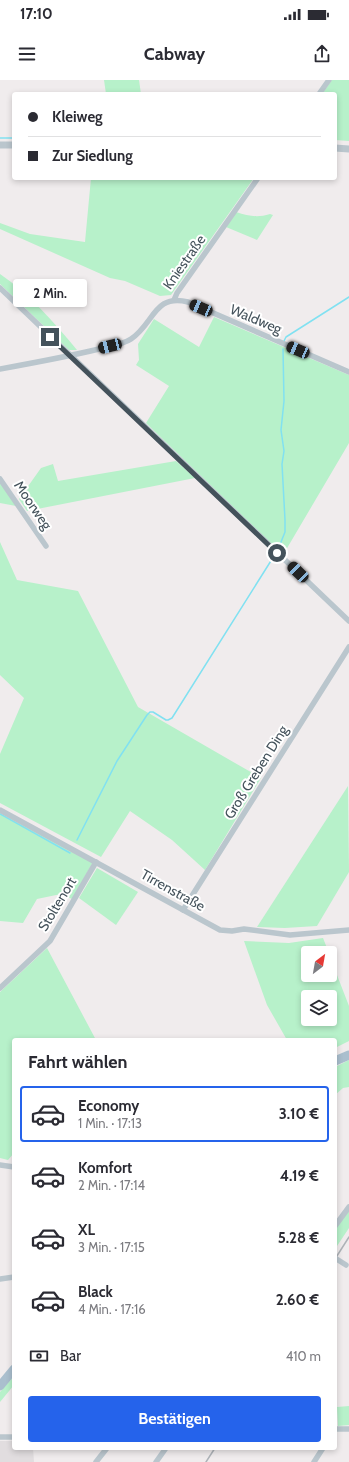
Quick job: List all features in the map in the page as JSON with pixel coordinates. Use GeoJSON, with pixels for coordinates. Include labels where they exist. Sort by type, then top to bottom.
{"type":"FeatureCollection","features":[{"type":"Feature","properties":{"kind":"main road"},"geometry":{"type":"LineString","coordinates":[[337,1061],[349,1055]]}},
{"type":"Feature","properties":{"kind":"main road"},"geometry":{"type":"LineString","coordinates":[[0,1386],[12,1372]]}},
{"type":"Feature","properties":{"kind":"street"},"geometry":{"type":"LineString","coordinates":[[320,92],[329,80]]}},
{"type":"Feature","properties":{"kind":"street"},"geometry":{"type":"LineString","coordinates":[[0,145],[12,145]]}},
{"type":"Feature","properties":{"kind":"street"},"geometry":{"type":"LineString","coordinates":[[337,148],[349,149]]}},
{"type":"Feature","properties":{"kind":"street","name":"Kniestraße"},"geometry":{"type":"LineString","coordinates":[[0,369],[70,356],[122,343],[130,339],[143,328],[158,308],[168,301],[174,300],[177,293],[257,180]]}},
{"type":"Feature","properties":{"kind":"street"},"geometry":{"type":"LineString","coordinates":[[0,288],[349,621]]}},
{"type":"Feature","properties":{"kind":"street","name":"Waldweg"},"geometry":{"type":"LineString","coordinates":[[174,300],[188,302],[349,372]]}},
{"type":"Feature","properties":{"kind":"street","name":"Moorweg"},"geometry":{"type":"LineString","coordinates":[[0,478],[46,546]]}},
{"type":"Feature","properties":{"kind":"street","name":"Groß Greben Ding"},"geometry":{"type":"LineString","coordinates":[[183,910],[349,647]]}},
{"type":"Feature","properties":{"kind":"street","name":"Tirrenstraße"},"geometry":{"type":"LineString","coordinates":[[0,810],[220,930],[225,931],[244,929],[290,935],[349,930]]}},
{"type":"Feature","properties":{"kind":"street","name":"Stoltenort"},"geometry":{"type":"LineString","coordinates":[[0,988],[50,941],[96,862]]}},
{"type":"Feature","properties":{"kind":"street"},"geometry":{"type":"LineString","coordinates":[[0,1165],[12,1167]]}},
{"type":"Feature","properties":{"kind":"street"},"geometry":{"type":"LineString","coordinates":[[337,1223],[349,1207]]}},
{"type":"Feature","properties":{"kind":"street"},"geometry":{"type":"LineString","coordinates":[[337,1259],[348,1266]]}},
{"type":"Feature","properties":{"kind":"street"},"geometry":{"type":"LineString","coordinates":[[0,1279],[12,1277]]}},
{"type":"Feature","properties":{"kind":"street"},"geometry":{"type":"LineString","coordinates":[[337,1429],[349,1429]]}},
{"type":"Feature","properties":{"kind":"street"},"geometry":{"type":"LineString","coordinates":[[0,1437],[12,1437]]}},
{"type":"Feature","properties":{"kind":"street"},"geometry":{"type":"LineString","coordinates":[[96,1462],[105,1450]]}},
{"type":"Feature","properties":{"kind":"street"},"geometry":{"type":"LineString","coordinates":[[156,1462],[165,1450]]}},
{"type":"Feature","properties":{"kind":"street"},"geometry":{"type":"LineString","coordinates":[[314,1462],[322,1450]]}},
{"type":"Feature","properties":{"kind":"shaded area"},"geometry":{"type":"Polygon","coordinates":[[[0,1441],[12,1441],[12,1450],[33,1450],[34,1462],[0,1462],[0,1441]]]}},
{"type":"Feature","properties":{"kind":"green space"},"geometry":{"type":"Polygon","coordinates":[[[104,80],[139,80],[141,92],[106,92],[104,80]]]}},
{"type":"Feature","properties":{"kind":"green space"},"geometry":{"type":"Polygon","coordinates":[[[332,80],[349,80],[349,141],[337,140],[337,92],[323,92],[332,80]]]}},
{"type":"Feature","properties":{"kind":"green space"},"geometry":{"type":"Polygon","coordinates":[[[91,180],[253,180],[171,295],[160,296],[125,281],[110,278],[0,229],[0,223],[30,234],[85,242],[91,180]]]}},
{"type":"Feature","properties":{"kind":"green space"},"geometry":{"type":"Polygon","coordinates":[[[236,212],[253,216],[273,215],[257,240],[226,227],[236,212]]]}},
{"type":"Feature","properties":{"kind":"green space"},"geometry":{"type":"Polygon","coordinates":[[[0,274],[21,290],[41,309],[77,350],[69,350],[0,284],[0,274]]]}},
{"type":"Feature","properties":{"kind":"green space"},"geometry":{"type":"Polygon","coordinates":[[[214,317],[349,375],[349,443],[283,555],[146,423],[169,386],[136,365],[139,360],[138,344],[154,319],[199,347],[214,317]]]}},
{"type":"Feature","properties":{"kind":"green space"},"geometry":{"type":"Polygon","coordinates":[[[176,461],[195,478],[27,511],[19,499],[41,468],[53,464],[58,481],[176,461]]]}},
{"type":"Feature","properties":{"kind":"green space"},"geometry":{"type":"Polygon","coordinates":[[[0,482],[16,506],[0,503],[0,482]]]}},
{"type":"Feature","properties":{"kind":"green space"},"geometry":{"type":"Polygon","coordinates":[[[0,542],[17,580],[78,591],[138,707],[261,778],[205,870],[172,840],[130,811],[101,857],[0,803],[0,754],[24,698],[0,675],[0,542]]]}},
{"type":"Feature","properties":{"kind":"green space"},"geometry":{"type":"Polygon","coordinates":[[[348,786],[349,872],[317,926],[285,928],[257,927],[348,786]]]}},
{"type":"Feature","properties":{"kind":"green space"},"geometry":{"type":"Polygon","coordinates":[[[0,813],[93,862],[72,899],[61,894],[37,899],[23,923],[0,921],[0,813]]]}},
{"type":"Feature","properties":{"kind":"green space"},"geometry":{"type":"Polygon","coordinates":[[[97,868],[138,892],[116,925],[79,898],[97,868]]]}},
{"type":"Feature","properties":{"kind":"green space"},"geometry":{"type":"Polygon","coordinates":[[[323,938],[326,946],[301,946],[301,982],[337,982],[337,975],[349,1006],[349,1041],[337,1047],[337,1038],[286,1038],[267,1005],[244,941],[289,943],[323,938]]]}},
{"type":"Feature","properties":{"kind":"green space"},"geometry":{"type":"Polygon","coordinates":[[[47,948],[95,1038],[12,1038],[12,1155],[8,1160],[0,1158],[0,992],[47,948]]]}},
{"type":"Feature","properties":{"kind":"green space"},"geometry":{"type":"Polygon","coordinates":[[[349,1060],[349,1087],[343,1088],[337,1093],[337,1066],[349,1060]]]}},
{"type":"Feature","properties":{"kind":"green space"},"geometry":{"type":"Polygon","coordinates":[[[349,1211],[349,1228],[337,1246],[337,1220],[341,1221],[349,1211]]]}},
{"type":"Feature","properties":{"kind":"green space"},"geometry":{"type":"Polygon","coordinates":[[[12,1378],[12,1387],[0,1402],[0,1392],[12,1378]]]}},
{"type":"Feature","properties":{"kind":"green space"},"geometry":{"type":"Polygon","coordinates":[[[349,1406],[349,1425],[338,1426],[337,1407],[349,1406]]]}},
{"type":"Feature","properties":{"kind":"waterway"},"geometry":{"type":"LineString","coordinates":[[0,138],[12,138]]}},
{"type":"Feature","properties":{"kind":"waterway"},"geometry":{"type":"LineString","coordinates":[[284,341],[286,337],[349,297]]}},
{"type":"Feature","properties":{"kind":"waterway"},"geometry":{"type":"LineString","coordinates":[[279,547],[285,532],[282,464],[284,451],[281,430],[284,401],[283,349]]}},
{"type":"Feature","properties":{"kind":"waterway"},"geometry":{"type":"LineString","coordinates":[[77,840],[117,761],[147,715],[150,712],[153,712],[166,720],[172,718],[274,556]]}},
{"type":"Feature","properties":{"kind":"waterway"},"geometry":{"type":"LineString","coordinates":[[0,814],[70,853]]}},
{"type":"Feature","properties":{"kind":"railway"},"geometry":{"type":"LineString","coordinates":[[337,1256],[349,1237]]}},
{"type":"Feature","properties":{"kind":"railway"},"geometry":{"type":"LineString","coordinates":[[206,1462],[214,1450]]}},
{"type":"Feature","properties":{"kind":"route"},"geometry":{"type":"LineString","coordinates":[[50,337],[277,553]]}}]}
